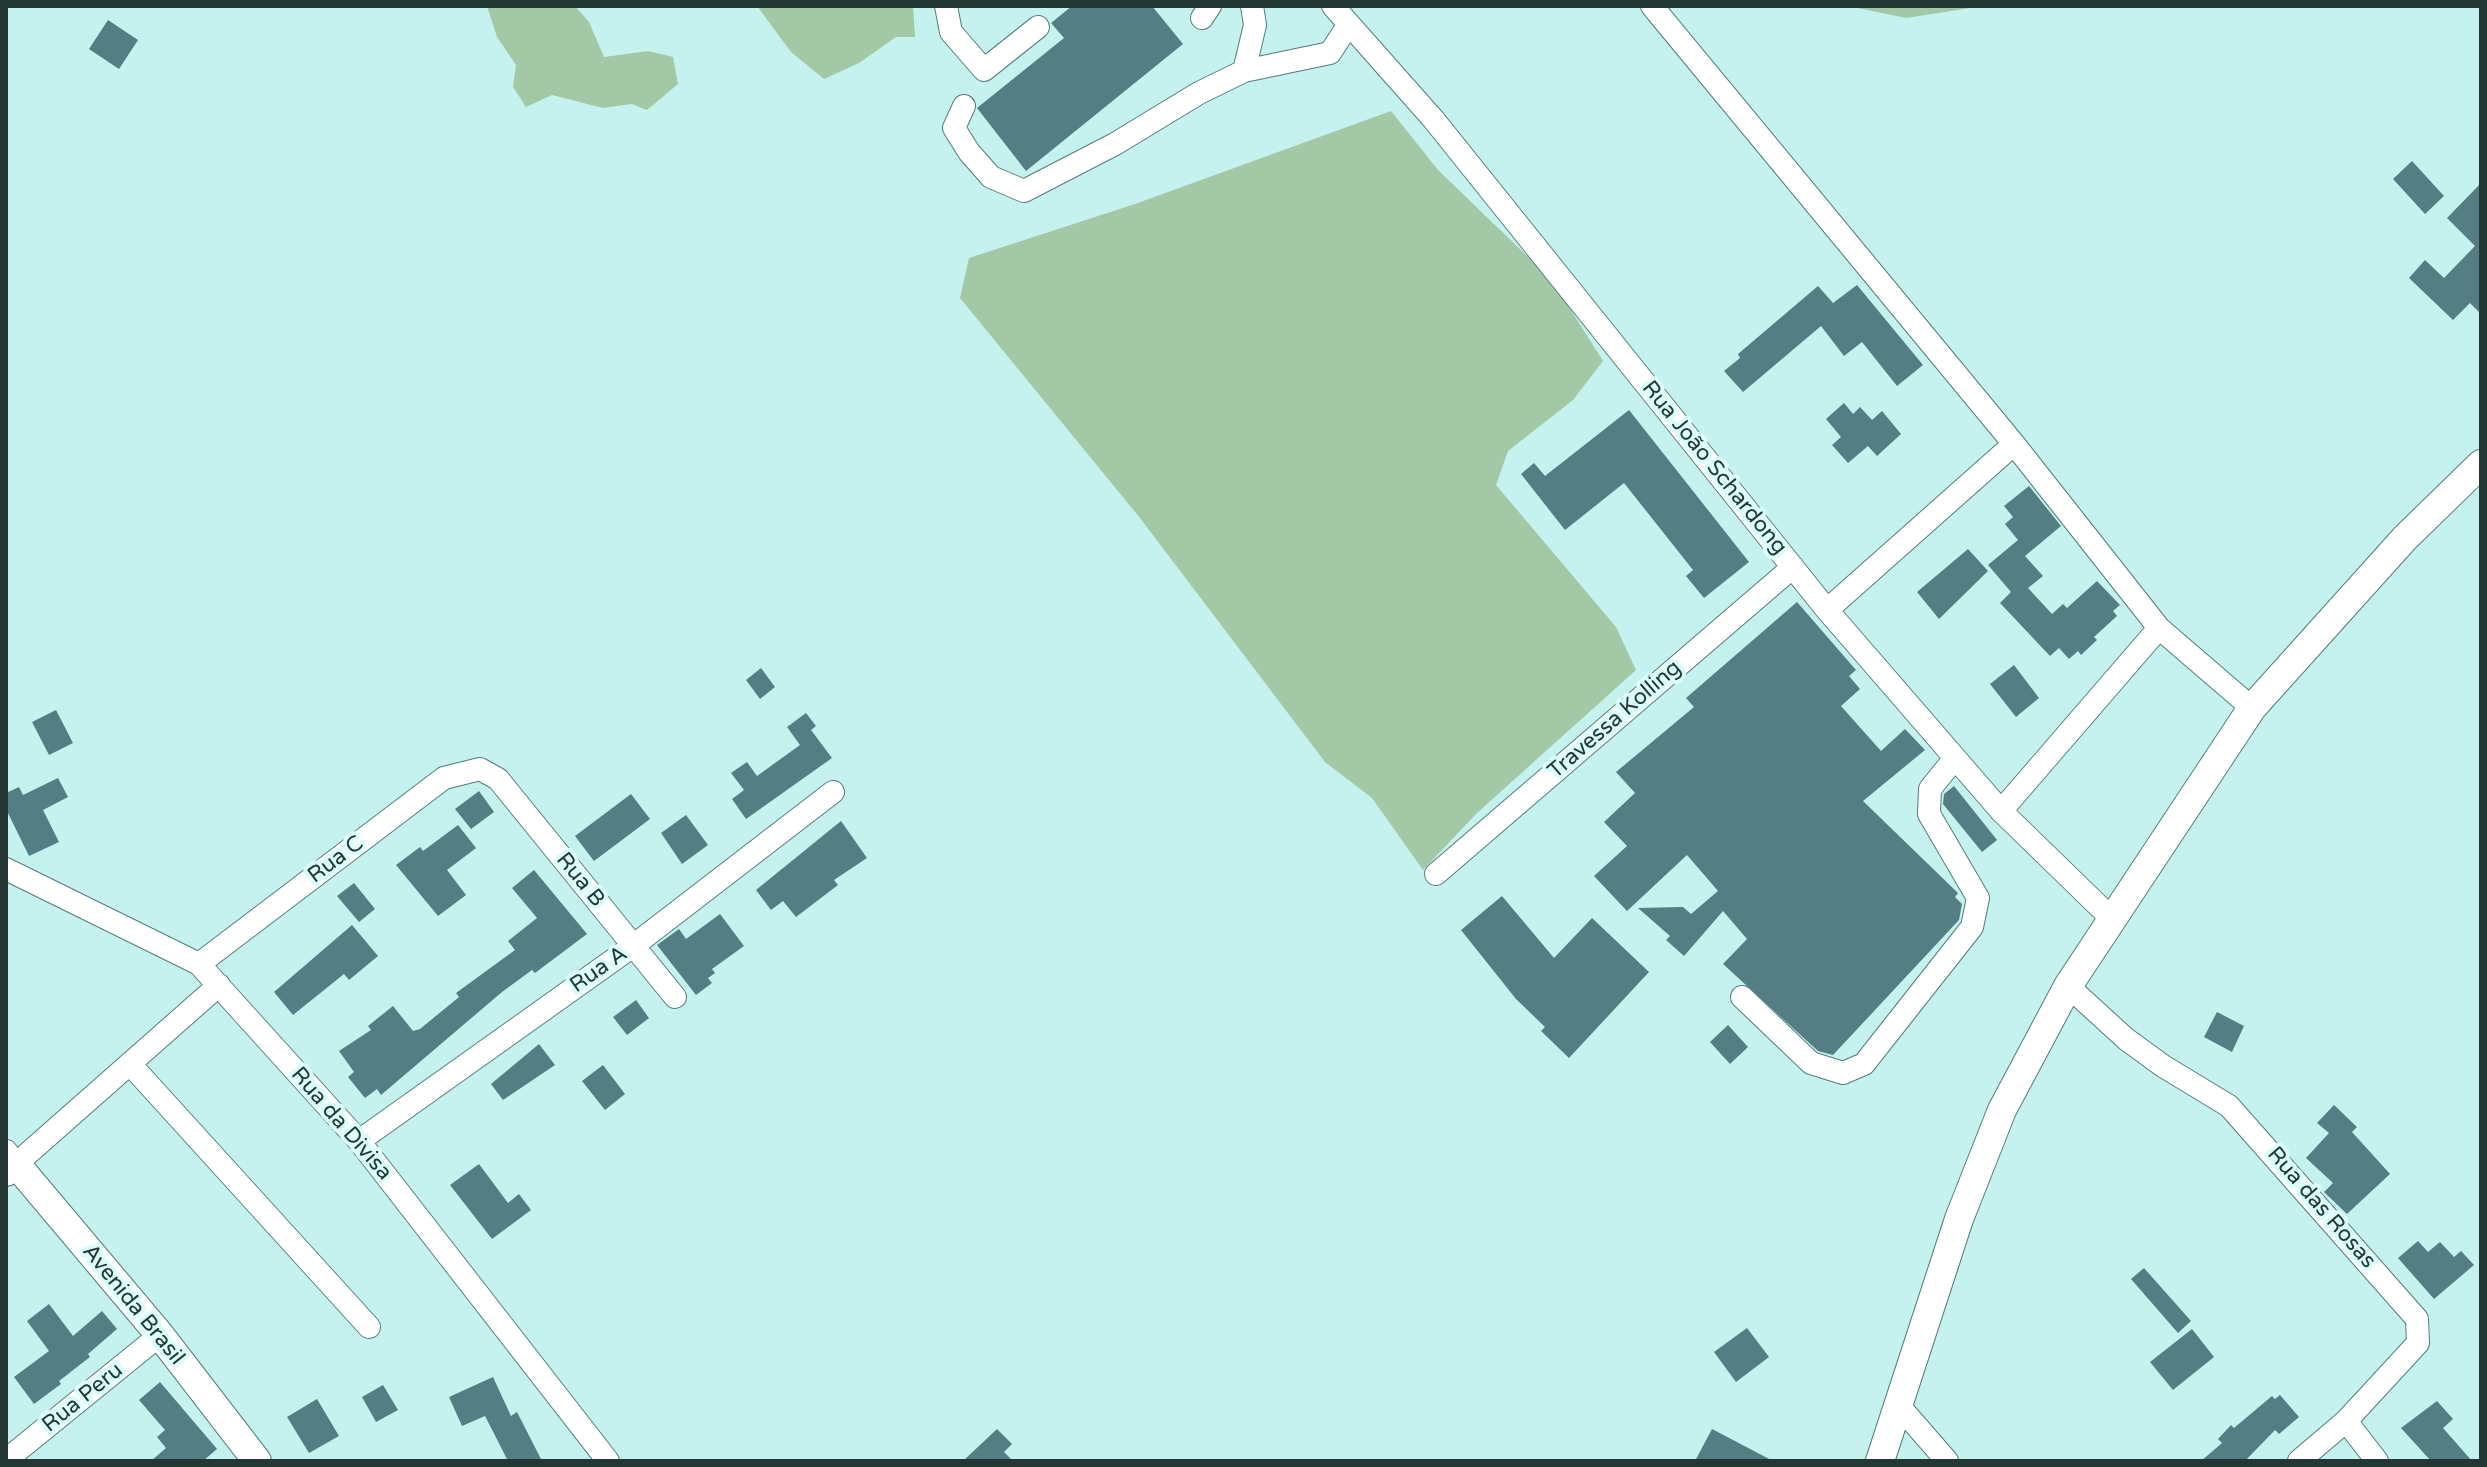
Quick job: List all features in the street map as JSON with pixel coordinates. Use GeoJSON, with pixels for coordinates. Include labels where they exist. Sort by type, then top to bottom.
{"type":"FeatureCollection","features":[{"type":"Feature","properties":{"kind":"main road"},"geometry":{"type":"LineString","coordinates":[[1880,1461],[1975,1178],[2002,1110],[2068,986],[2110,917],[2252,708],[2405,538],[2481,464]]}},
{"type":"Feature","properties":{"kind":"main road","name":"Avenida Brasil"},"geometry":{"type":"LineString","coordinates":[[9,1162],[160,1335],[257,1461]]}},
{"type":"Feature","properties":{"kind":"street"},"geometry":{"type":"LineString","coordinates":[[946,6],[951,32],[984,70],[1038,27]]}},
{"type":"Feature","properties":{"kind":"street"},"geometry":{"type":"LineString","coordinates":[[1244,71],[1255,25],[1252,6]]}},
{"type":"Feature","properties":{"kind":"street","name":"Rua João Schardong"},"geometry":{"type":"LineString","coordinates":[[1333,6],[1434,120],[1827,610],[2001,811],[2110,917]]}},
{"type":"Feature","properties":{"kind":"street"},"geometry":{"type":"LineString","coordinates":[[1652,6],[2014,444],[2159,628],[2252,708]]}},
{"type":"Feature","properties":{"kind":"street"},"geometry":{"type":"LineString","coordinates":[[964,106],[954,128],[969,152],[991,177],[1024,191],[1244,71],[1330,53],[1349,24]]}},
{"type":"Feature","properties":{"kind":"street"},"geometry":{"type":"LineString","coordinates":[[1827,610],[2014,444]]}},
{"type":"Feature","properties":{"kind":"street","name":"Travessa Kolling"},"geometry":{"type":"LineString","coordinates":[[1436,874],[1793,567]]}},
{"type":"Feature","properties":{"kind":"street"},"geometry":{"type":"LineString","coordinates":[[2001,811],[2159,628]]}},
{"type":"Feature","properties":{"kind":"street"},"geometry":{"type":"LineString","coordinates":[[1742,997],[1811,1063],[1843,1073],[1864,1064],[1972,927],[1978,898],[1929,814],[1930,789],[1955,758]]}},
{"type":"Feature","properties":{"kind":"street","name":"Rua B"},"geometry":{"type":"LineString","coordinates":[[480,769],[498,779],[675,997]]}},
{"type":"Feature","properties":{"kind":"street","name":"Rua C"},"geometry":{"type":"LineString","coordinates":[[199,964],[444,778],[480,769]]}},
{"type":"Feature","properties":{"kind":"street","name":"Rua A"},"geometry":{"type":"LineString","coordinates":[[359,1141],[633,946],[833,792]]}},
{"type":"Feature","properties":{"kind":"street","name":"Rua da Divisa"},"geometry":{"type":"LineString","coordinates":[[6,869],[199,964],[359,1141],[608,1461]]}},
{"type":"Feature","properties":{"kind":"street"},"geometry":{"type":"LineString","coordinates":[[9,1162],[130,1064],[219,985]]}},
{"type":"Feature","properties":{"kind":"street","name":"Rua das Rosas"},"geometry":{"type":"LineString","coordinates":[[2068,986],[2126,1039],[2163,1066],[2229,1106],[2417,1319],[2418,1343],[2346,1421],[2299,1461]]}},
{"type":"Feature","properties":{"kind":"street"},"geometry":{"type":"LineString","coordinates":[[130,1064],[369,1327]]}},
{"type":"Feature","properties":{"kind":"street","name":"Rua Peru"},"geometry":{"type":"LineString","coordinates":[[6,1460],[160,1335]]}},
{"type":"Feature","properties":{"kind":"street"},"geometry":{"type":"LineString","coordinates":[[1900,1407],[1947,1461]]}},
{"type":"Feature","properties":{"kind":"street"},"geometry":{"type":"LineString","coordinates":[[2346,1421],[2377,1461]]}},
{"type":"Feature","properties":{"kind":"green space"},"geometry":{"type":"Polygon","coordinates":[[[487,6],[575,6],[589,22],[604,57],[648,51],[673,57],[678,84],[647,110],[632,104],[603,108],[552,95],[526,107],[513,87],[516,65],[497,37],[487,6]]]}},
{"type":"Feature","properties":{"kind":"green space"},"geometry":{"type":"Polygon","coordinates":[[[757,6],[913,6],[915,37],[896,37],[859,63],[824,79],[791,52],[757,6]]]}},
{"type":"Feature","properties":{"kind":"green space"},"geometry":{"type":"Polygon","coordinates":[[[1848,6],[1983,6],[1906,18],[1848,6]]]}},
{"type":"Feature","properties":{"kind":"green space"},"geometry":{"type":"Polygon","coordinates":[[[1391,111],[1438,170],[1552,280],[1603,361],[1573,400],[1508,451],[1496,485],[1616,627],[1636,670],[1477,813],[1423,870],[1372,798],[1325,762],[1140,518],[960,298],[969,258],[1135,204],[1391,111]]]}},
{"type":"Feature","properties":{"kind":"building"},"geometry":{"type":"Polygon","coordinates":[[[1072,6],[1152,6],[1183,44],[1026,171],[977,108],[1064,38],[1051,23],[1072,6]]]}},
{"type":"Feature","properties":{"kind":"building"},"geometry":{"type":"Polygon","coordinates":[[[108,20],[138,40],[119,69],[89,49],[108,20]]]}},
{"type":"Feature","properties":{"kind":"building"},"geometry":{"type":"Polygon","coordinates":[[[2412,161],[2444,196],[2425,214],[2393,179],[2412,161]]]}},
{"type":"Feature","properties":{"kind":"building"},"geometry":{"type":"Polygon","coordinates":[[[2481,183],[2481,314],[2470,303],[2453,320],[2409,278],[2425,260],[2444,278],[2475,246],[2447,218],[2481,183]]]}},
{"type":"Feature","properties":{"kind":"building"},"geometry":{"type":"Polygon","coordinates":[[[1857,285],[1923,365],[1897,386],[1862,342],[1844,356],[1821,326],[1743,392],[1724,371],[1740,358],[1738,354],[1818,286],[1833,303],[1857,285]]]}},
{"type":"Feature","properties":{"kind":"building"},"geometry":{"type":"Polygon","coordinates":[[[1844,403],[1853,414],[1860,407],[1872,420],[1882,411],[1901,434],[1877,456],[1868,446],[1848,463],[1832,445],[1841,437],[1826,419],[1844,403]]]}},
{"type":"Feature","properties":{"kind":"building"},"geometry":{"type":"Polygon","coordinates":[[[1629,410],[1749,562],[1704,598],[1686,576],[1693,570],[1624,483],[1565,530],[1521,474],[1534,463],[1545,476],[1629,410]]]}},
{"type":"Feature","properties":{"kind":"building"},"geometry":{"type":"Polygon","coordinates":[[[2029,486],[2061,526],[2025,556],[2043,576],[2028,588],[2052,614],[2063,604],[2067,608],[2097,581],[2120,605],[2113,611],[2117,616],[2094,637],[2097,640],[2081,655],[2078,651],[2069,659],[2059,648],[2050,656],[2000,603],[2011,592],[1988,565],[2018,540],[2005,524],[2013,517],[2004,506],[2029,486]]]}},
{"type":"Feature","properties":{"kind":"building"},"geometry":{"type":"Polygon","coordinates":[[[1968,549],[1988,571],[1939,619],[1917,592],[1968,549]]]}},
{"type":"Feature","properties":{"kind":"building"},"geometry":{"type":"Polygon","coordinates":[[[1797,602],[1856,670],[1849,676],[1860,689],[1841,706],[1881,751],[1905,729],[1925,750],[1863,801],[1958,893],[1955,897],[1962,904],[1959,920],[1833,1055],[1818,1051],[1723,964],[1747,939],[1723,911],[1684,956],[1666,940],[1670,936],[1638,908],[1683,907],[1691,914],[1718,891],[1687,855],[1627,911],[1594,876],[1627,846],[1604,822],[1635,793],[1616,772],[1694,707],[1686,698],[1797,602]]]}},
{"type":"Feature","properties":{"kind":"building"},"geometry":{"type":"Polygon","coordinates":[[[2014,665],[2039,698],[2016,717],[1990,684],[2014,665]]]}},
{"type":"Feature","properties":{"kind":"building"},"geometry":{"type":"Polygon","coordinates":[[[761,668],[775,687],[760,699],[746,680],[761,668]]]}},
{"type":"Feature","properties":{"kind":"building"},"geometry":{"type":"Polygon","coordinates":[[[56,710],[73,743],[49,755],[32,722],[56,710]]]}},
{"type":"Feature","properties":{"kind":"building"},"geometry":{"type":"Polygon","coordinates":[[[806,713],[816,726],[811,730],[832,758],[746,819],[732,799],[744,790],[731,773],[747,762],[757,776],[800,745],[787,727],[806,713]]]}},
{"type":"Feature","properties":{"kind":"building"},"geometry":{"type":"Polygon","coordinates":[[[58,778],[68,797],[43,810],[59,842],[29,856],[6,809],[6,793],[19,787],[23,795],[58,778]]]}},
{"type":"Feature","properties":{"kind":"building"},"geometry":{"type":"Polygon","coordinates":[[[1954,786],[1997,840],[1982,852],[1943,804],[1944,794],[1954,786]]]}},
{"type":"Feature","properties":{"kind":"building"},"geometry":{"type":"Polygon","coordinates":[[[479,791],[494,812],[471,829],[455,809],[479,791]]]}},
{"type":"Feature","properties":{"kind":"building"},"geometry":{"type":"Polygon","coordinates":[[[631,794],[650,819],[594,861],[575,836],[631,794]]]}},
{"type":"Feature","properties":{"kind":"building"},"geometry":{"type":"Polygon","coordinates":[[[686,815],[708,845],[682,864],[661,833],[686,815]]]}},
{"type":"Feature","properties":{"kind":"building"},"geometry":{"type":"Polygon","coordinates":[[[841,821],[867,858],[834,880],[838,885],[796,917],[783,901],[771,910],[756,890],[841,821]]]}},
{"type":"Feature","properties":{"kind":"building"},"geometry":{"type":"Polygon","coordinates":[[[458,825],[476,848],[447,870],[466,895],[438,916],[396,865],[420,847],[423,851],[458,825]]]}},
{"type":"Feature","properties":{"kind":"building"},"geometry":{"type":"Polygon","coordinates":[[[534,870],[587,934],[535,973],[532,970],[502,992],[381,1095],[377,1089],[365,1098],[348,1077],[354,1072],[339,1051],[371,1030],[368,1026],[393,1006],[413,1031],[420,1029],[459,997],[456,993],[515,950],[508,941],[537,918],[512,888],[534,870]]]}},
{"type":"Feature","properties":{"kind":"building"},"geometry":{"type":"Polygon","coordinates":[[[354,883],[375,909],[359,922],[337,896],[354,883]]]}},
{"type":"Feature","properties":{"kind":"building"},"geometry":{"type":"Polygon","coordinates":[[[1502,896],[1554,958],[1592,918],[1649,972],[1569,1058],[1541,1031],[1545,1027],[1516,999],[1461,930],[1502,896]]]}},
{"type":"Feature","properties":{"kind":"building"},"geometry":{"type":"Polygon","coordinates":[[[720,914],[744,946],[712,969],[715,973],[708,978],[712,983],[696,995],[657,945],[679,929],[686,939],[720,914]]]}},
{"type":"Feature","properties":{"kind":"building"},"geometry":{"type":"Polygon","coordinates":[[[352,925],[378,956],[349,980],[344,974],[293,1015],[274,992],[352,925]]]}},
{"type":"Feature","properties":{"kind":"building"},"geometry":{"type":"Polygon","coordinates":[[[636,1000],[649,1018],[627,1035],[613,1017],[636,1000]]]}},
{"type":"Feature","properties":{"kind":"building"},"geometry":{"type":"Polygon","coordinates":[[[2217,1012],[2244,1026],[2232,1052],[2204,1037],[2217,1012]]]}},
{"type":"Feature","properties":{"kind":"building"},"geometry":{"type":"Polygon","coordinates":[[[1728,1025],[1748,1047],[1730,1064],[1710,1042],[1728,1025]]]}},
{"type":"Feature","properties":{"kind":"building"},"geometry":{"type":"Polygon","coordinates":[[[539,1044],[555,1065],[503,1100],[491,1084],[539,1044]]]}},
{"type":"Feature","properties":{"kind":"building"},"geometry":{"type":"Polygon","coordinates":[[[603,1065],[625,1094],[605,1110],[582,1081],[603,1065]]]}},
{"type":"Feature","properties":{"kind":"building"},"geometry":{"type":"Polygon","coordinates":[[[2334,1105],[2357,1127],[2352,1132],[2390,1174],[2347,1214],[2324,1192],[2333,1183],[2306,1158],[2329,1133],[2317,1123],[2334,1105]]]}},
{"type":"Feature","properties":{"kind":"building"},"geometry":{"type":"Polygon","coordinates":[[[479,1164],[508,1203],[519,1194],[531,1210],[492,1239],[450,1185],[479,1164]]]}},
{"type":"Feature","properties":{"kind":"building"},"geometry":{"type":"Polygon","coordinates":[[[2418,1241],[2428,1252],[2440,1242],[2454,1257],[2461,1251],[2474,1265],[2434,1299],[2398,1258],[2418,1241]]]}},
{"type":"Feature","properties":{"kind":"building"},"geometry":{"type":"Polygon","coordinates":[[[2144,1268],[2191,1321],[2178,1333],[2131,1279],[2144,1268]]]}},
{"type":"Feature","properties":{"kind":"building"},"geometry":{"type":"Polygon","coordinates":[[[49,1304],[73,1336],[102,1311],[117,1329],[88,1354],[90,1357],[59,1381],[61,1384],[34,1404],[14,1377],[49,1351],[27,1321],[49,1304]]]}},
{"type":"Feature","properties":{"kind":"building"},"geometry":{"type":"Polygon","coordinates":[[[1747,1328],[1769,1357],[1736,1382],[1714,1352],[1747,1328]]]}},
{"type":"Feature","properties":{"kind":"building"},"geometry":{"type":"Polygon","coordinates":[[[2192,1329],[2214,1357],[2173,1390],[2150,1362],[2192,1329]]]}},
{"type":"Feature","properties":{"kind":"building"},"geometry":{"type":"Polygon","coordinates":[[[493,1377],[511,1416],[517,1412],[542,1461],[508,1461],[485,1416],[462,1426],[449,1397],[493,1377]]]}},
{"type":"Feature","properties":{"kind":"building"},"geometry":{"type":"Polygon","coordinates":[[[160,1382],[217,1449],[203,1461],[151,1461],[166,1448],[157,1437],[165,1430],[139,1400],[160,1382]]]}},
{"type":"Feature","properties":{"kind":"building"},"geometry":{"type":"Polygon","coordinates":[[[383,1385],[398,1410],[376,1422],[362,1397],[383,1385]]]}},
{"type":"Feature","properties":{"kind":"building"},"geometry":{"type":"Polygon","coordinates":[[[2280,1395],[2299,1417],[2279,1434],[2275,1430],[2245,1461],[2201,1461],[2222,1443],[2218,1439],[2231,1425],[2234,1428],[2272,1396],[2275,1399],[2280,1395]]]}},
{"type":"Feature","properties":{"kind":"building"},"geometry":{"type":"Polygon","coordinates":[[[317,1399],[339,1436],[309,1453],[287,1417],[317,1399]]]}},
{"type":"Feature","properties":{"kind":"building"},"geometry":{"type":"Polygon","coordinates":[[[2437,1401],[2453,1419],[2443,1428],[2472,1461],[2431,1461],[2401,1428],[2437,1401]]]}},
{"type":"Feature","properties":{"kind":"building"},"geometry":{"type":"Polygon","coordinates":[[[997,1429],[1012,1444],[1004,1452],[1013,1461],[963,1461],[997,1429]]]}},
{"type":"Feature","properties":{"kind":"building"},"geometry":{"type":"Polygon","coordinates":[[[1712,1429],[1773,1461],[1695,1461],[1712,1429]]]}}]}
